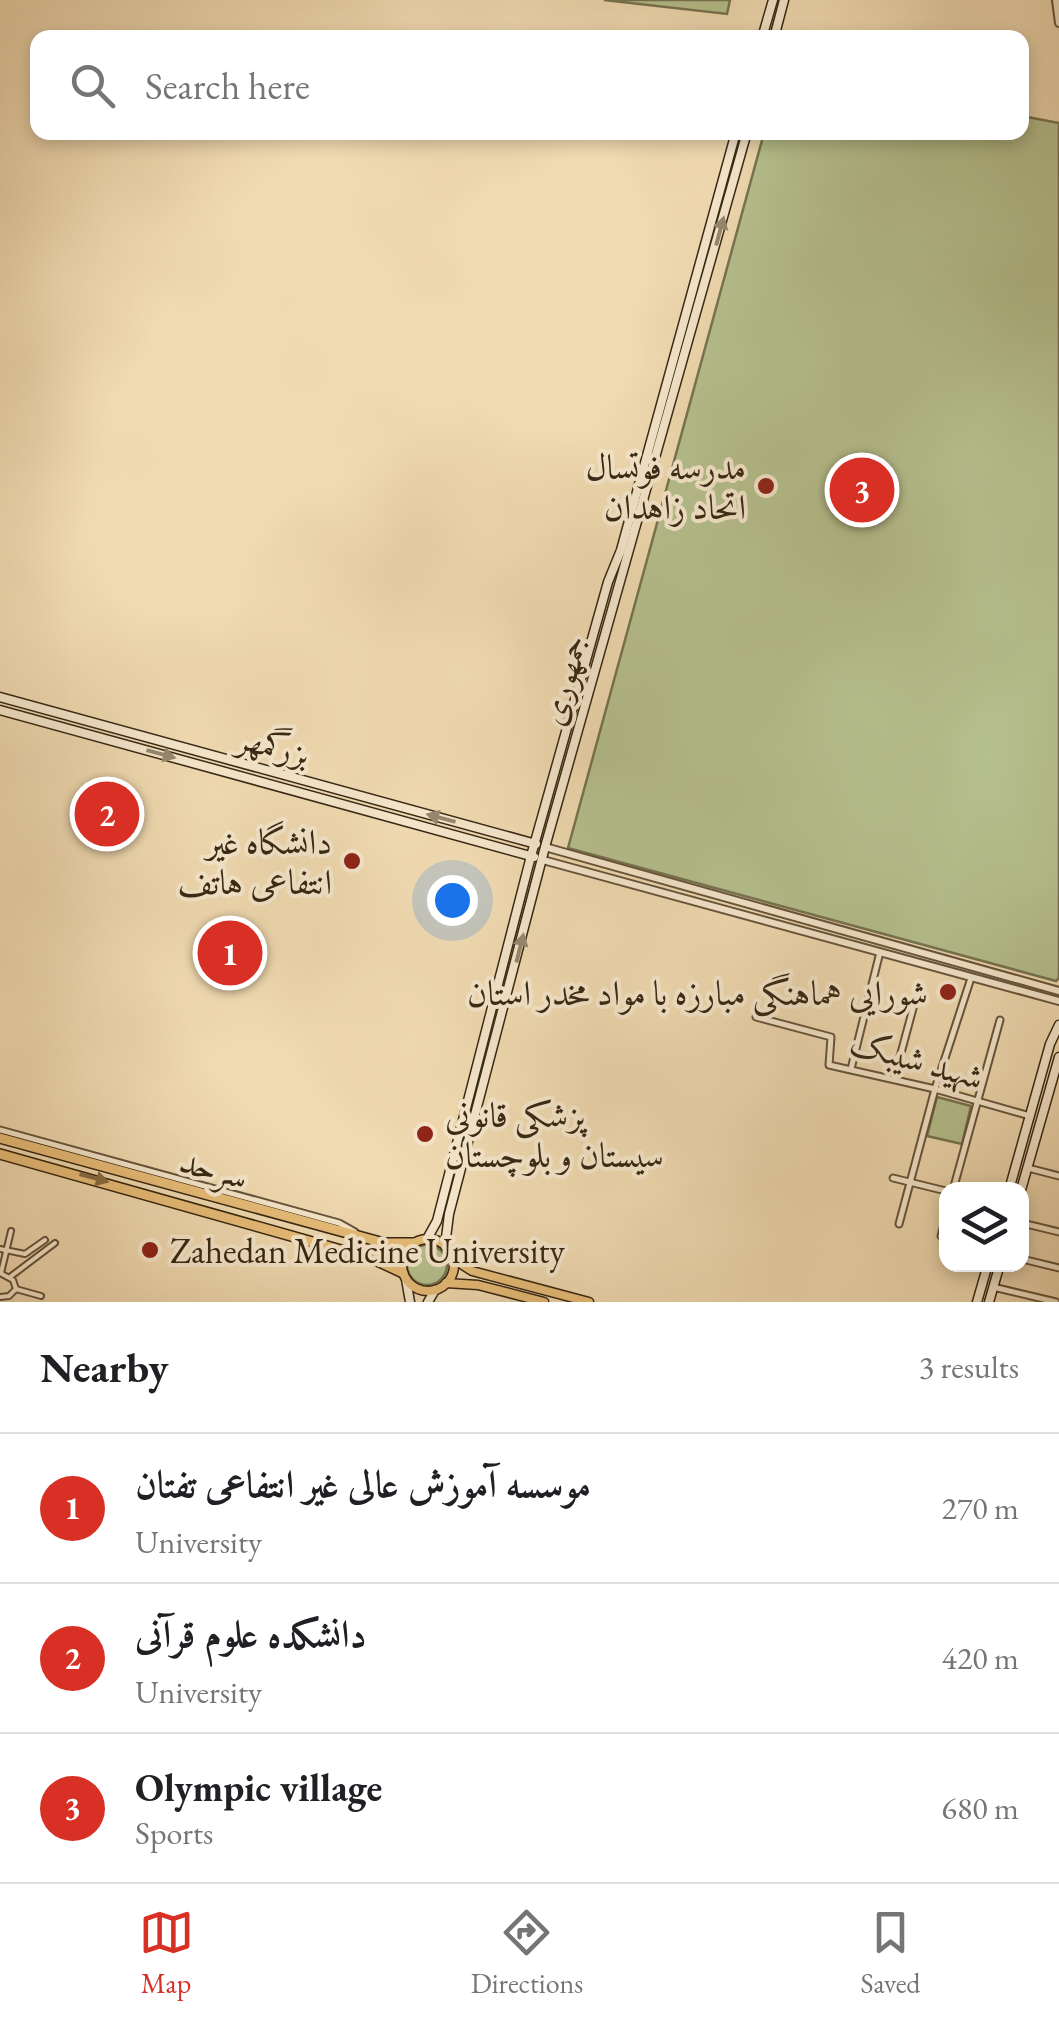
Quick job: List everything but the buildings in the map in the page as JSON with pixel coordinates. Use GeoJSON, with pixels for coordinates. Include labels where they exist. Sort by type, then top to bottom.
{"type":"FeatureCollection","features":[{"type":"Feature","properties":{"kind":"highway","name":"سرحد"},"geometry":{"type":"LineString","coordinates":[[0,1138],[395,1245],[414,1243]]}},
{"type":"Feature","properties":{"kind":"highway","name":"سرحد"},"geometry":{"type":"LineString","coordinates":[[0,1154],[372,1259],[404,1276]]}},
{"type":"Feature","properties":{"kind":"main road"},"geometry":{"type":"LineString","coordinates":[[764,30],[773,0]]}},
{"type":"Feature","properties":{"kind":"main road"},"geometry":{"type":"LineString","coordinates":[[776,30],[784,0]]}},
{"type":"Feature","properties":{"kind":"main road","name":"جمهوری"},"geometry":{"type":"LineString","coordinates":[[445,1246],[448,1214],[510,989],[542,860],[540,845],[608,582],[622,550],[734,140]]}},
{"type":"Feature","properties":{"kind":"main road","name":"جمهوری"},"geometry":{"type":"LineString","coordinates":[[427,1239],[437,1222],[531,856],[540,845],[618,585],[745,140]]}},
{"type":"Feature","properties":{"kind":"main road"},"geometry":{"type":"LineString","coordinates":[[692,288],[704,291]]}},
{"type":"Feature","properties":{"kind":"main road"},"geometry":{"type":"LineString","coordinates":[[608,582],[618,585]]}},
{"type":"Feature","properties":{"kind":"main road","name":"بزرگمهر"},"geometry":{"type":"LineString","coordinates":[[0,698],[540,845]]}},
{"type":"Feature","properties":{"kind":"main road","name":"بزرگمهر"},"geometry":{"type":"LineString","coordinates":[[0,710],[542,860]]}},
{"type":"Feature","properties":{"kind":"main road"},"geometry":{"type":"LineString","coordinates":[[407,822],[410,810]]}},
{"type":"Feature","properties":{"kind":"main road"},"geometry":{"type":"LineString","coordinates":[[499,986],[510,989]]}},
{"type":"Feature","properties":{"kind":"main road"},"geometry":{"type":"LineString","coordinates":[[1011,1182],[1050,1044],[1059,1026]]}},
{"type":"Feature","properties":{"kind":"main road"},"geometry":{"type":"LineString","coordinates":[[1023,1182],[1059,1057]]}},
{"type":"Feature","properties":{"kind":"main road"},"geometry":{"type":"LineString","coordinates":[[410,1302],[404,1276],[405,1253],[414,1243],[427,1239],[445,1246],[452,1258],[453,1271],[428,1302]]}},
{"type":"Feature","properties":{"kind":"main road"},"geometry":{"type":"LineString","coordinates":[[452,1258],[472,1271],[590,1302]]}},
{"type":"Feature","properties":{"kind":"main road"},"geometry":{"type":"LineString","coordinates":[[977,1302],[986,1272]]}},
{"type":"Feature","properties":{"kind":"main road"},"geometry":{"type":"LineString","coordinates":[[989,1302],[998,1272]]}},
{"type":"Feature","properties":{"kind":"main road"},"geometry":{"type":"LineString","coordinates":[[404,1276],[416,1288],[435,1290]]}},
{"type":"Feature","properties":{"kind":"main road"},"geometry":{"type":"LineString","coordinates":[[446,1283],[478,1284],[544,1302]]}},
{"type":"Feature","properties":{"kind":"street"},"geometry":{"type":"LineString","coordinates":[[1056,0],[1059,23]]}},
{"type":"Feature","properties":{"kind":"street","name":"بزرگمهر"},"geometry":{"type":"LineString","coordinates":[[540,845],[1059,990]]}},
{"type":"Feature","properties":{"kind":"street"},"geometry":{"type":"LineString","coordinates":[[542,860],[1059,1001]]}},
{"type":"Feature","properties":{"kind":"street"},"geometry":{"type":"LineString","coordinates":[[740,913],[743,902]]}},
{"type":"Feature","properties":{"kind":"street"},"geometry":{"type":"LineString","coordinates":[[851,1069],[877,940]]}},
{"type":"Feature","properties":{"kind":"street"},"geometry":{"type":"LineString","coordinates":[[899,1224],[935,1089],[971,977]]}},
{"type":"Feature","properties":{"kind":"street"},"geometry":{"type":"LineString","coordinates":[[894,1080],[915,1001]]}},
{"type":"Feature","properties":{"kind":"street","name":"شهید شیبک"},"geometry":{"type":"LineString","coordinates":[[756,1017],[831,1038],[829,1065],[1030,1116]]}},
{"type":"Feature","properties":{"kind":"street"},"geometry":{"type":"LineString","coordinates":[[952,1182],[1000,1020]]}},
{"type":"Feature","properties":{"kind":"street"},"geometry":{"type":"LineString","coordinates":[[0,1130],[339,1222],[361,1236]]}},
{"type":"Feature","properties":{"kind":"street"},"geometry":{"type":"LineString","coordinates":[[1027,1168],[1059,1176]]}},
{"type":"Feature","properties":{"kind":"street"},"geometry":{"type":"LineString","coordinates":[[893,1178],[939,1188]]}},
{"type":"Feature","properties":{"kind":"street"},"geometry":{"type":"LineString","coordinates":[[1029,1225],[1059,1232]]}},
{"type":"Feature","properties":{"kind":"street"},"geometry":{"type":"LineString","coordinates":[[11,1231],[0,1273],[10,1277],[16,1289],[41,1296]]}},
{"type":"Feature","properties":{"kind":"street"},"geometry":{"type":"LineString","coordinates":[[3,1250],[24,1254],[45,1240]]}},
{"type":"Feature","properties":{"kind":"street"},"geometry":{"type":"LineString","coordinates":[[10,1277],[56,1243]]}},
{"type":"Feature","properties":{"kind":"street"},"geometry":{"type":"LineString","coordinates":[[1029,1261],[1059,1268]]}},
{"type":"Feature","properties":{"kind":"street"},"geometry":{"type":"LineString","coordinates":[[993,1287],[1056,1302]]}},
{"type":"Feature","properties":{"kind":"street"},"geometry":{"type":"LineString","coordinates":[[4,1298],[16,1289]]}},
{"type":"Feature","properties":{"kind":"green space"},"geometry":{"type":"Polygon","coordinates":[[[604,0],[730,0],[727,14],[604,0]]]}},
{"type":"Feature","properties":{"kind":"green space"},"geometry":{"type":"Polygon","coordinates":[[[1029,117],[1059,123],[1059,978],[1056,981],[568,848],[762,140],[1029,140],[1029,117]]]}},
{"type":"Feature","properties":{"kind":"green space"},"geometry":{"type":"Polygon","coordinates":[[[937,1097],[971,1106],[962,1144],[927,1136],[937,1097]]]}},
{"type":"Feature","properties":{"kind":"green space"},"geometry":{"type":"Polygon","coordinates":[[[427,1245],[441,1251],[447,1265],[441,1279],[427,1285],[413,1279],[407,1265],[413,1251],[427,1245]]]}},
{"type":"Feature","properties":{"kind":"place","name":"مدرسه فوتسال اتحاد زاهدان"},"geometry":{"type":"Point","coordinates":[766,486]}},
{"type":"Feature","properties":{"kind":"place","name":"Olympic village"},"geometry":{"type":"Point","coordinates":[862,490]}},
{"type":"Feature","properties":{"kind":"place","name":"دانشکده علوم قرآنی"},"geometry":{"type":"Point","coordinates":[107,814]}},
{"type":"Feature","properties":{"kind":"place","name":"دانشگاه غیر انتفاعی هاتف"},"geometry":{"type":"Point","coordinates":[352,861]}},
{"type":"Feature","properties":{"kind":"place","name":"موسسه آموزش عالی غیر انتفاعی تفتان"},"geometry":{"type":"Point","coordinates":[230,953]}},
{"type":"Feature","properties":{"kind":"place","name":"شورایی هماهنگی مبارزه با مواد مخدر استان"},"geometry":{"type":"Point","coordinates":[948,992]}},
{"type":"Feature","properties":{"kind":"place","name":"پزشکی قانونی سیستان و بلوچستان"},"geometry":{"type":"Point","coordinates":[425,1134]}},
{"type":"Feature","properties":{"kind":"place","name":"Zahedan Medicine University"},"geometry":{"type":"Point","coordinates":[150,1250]}}]}
